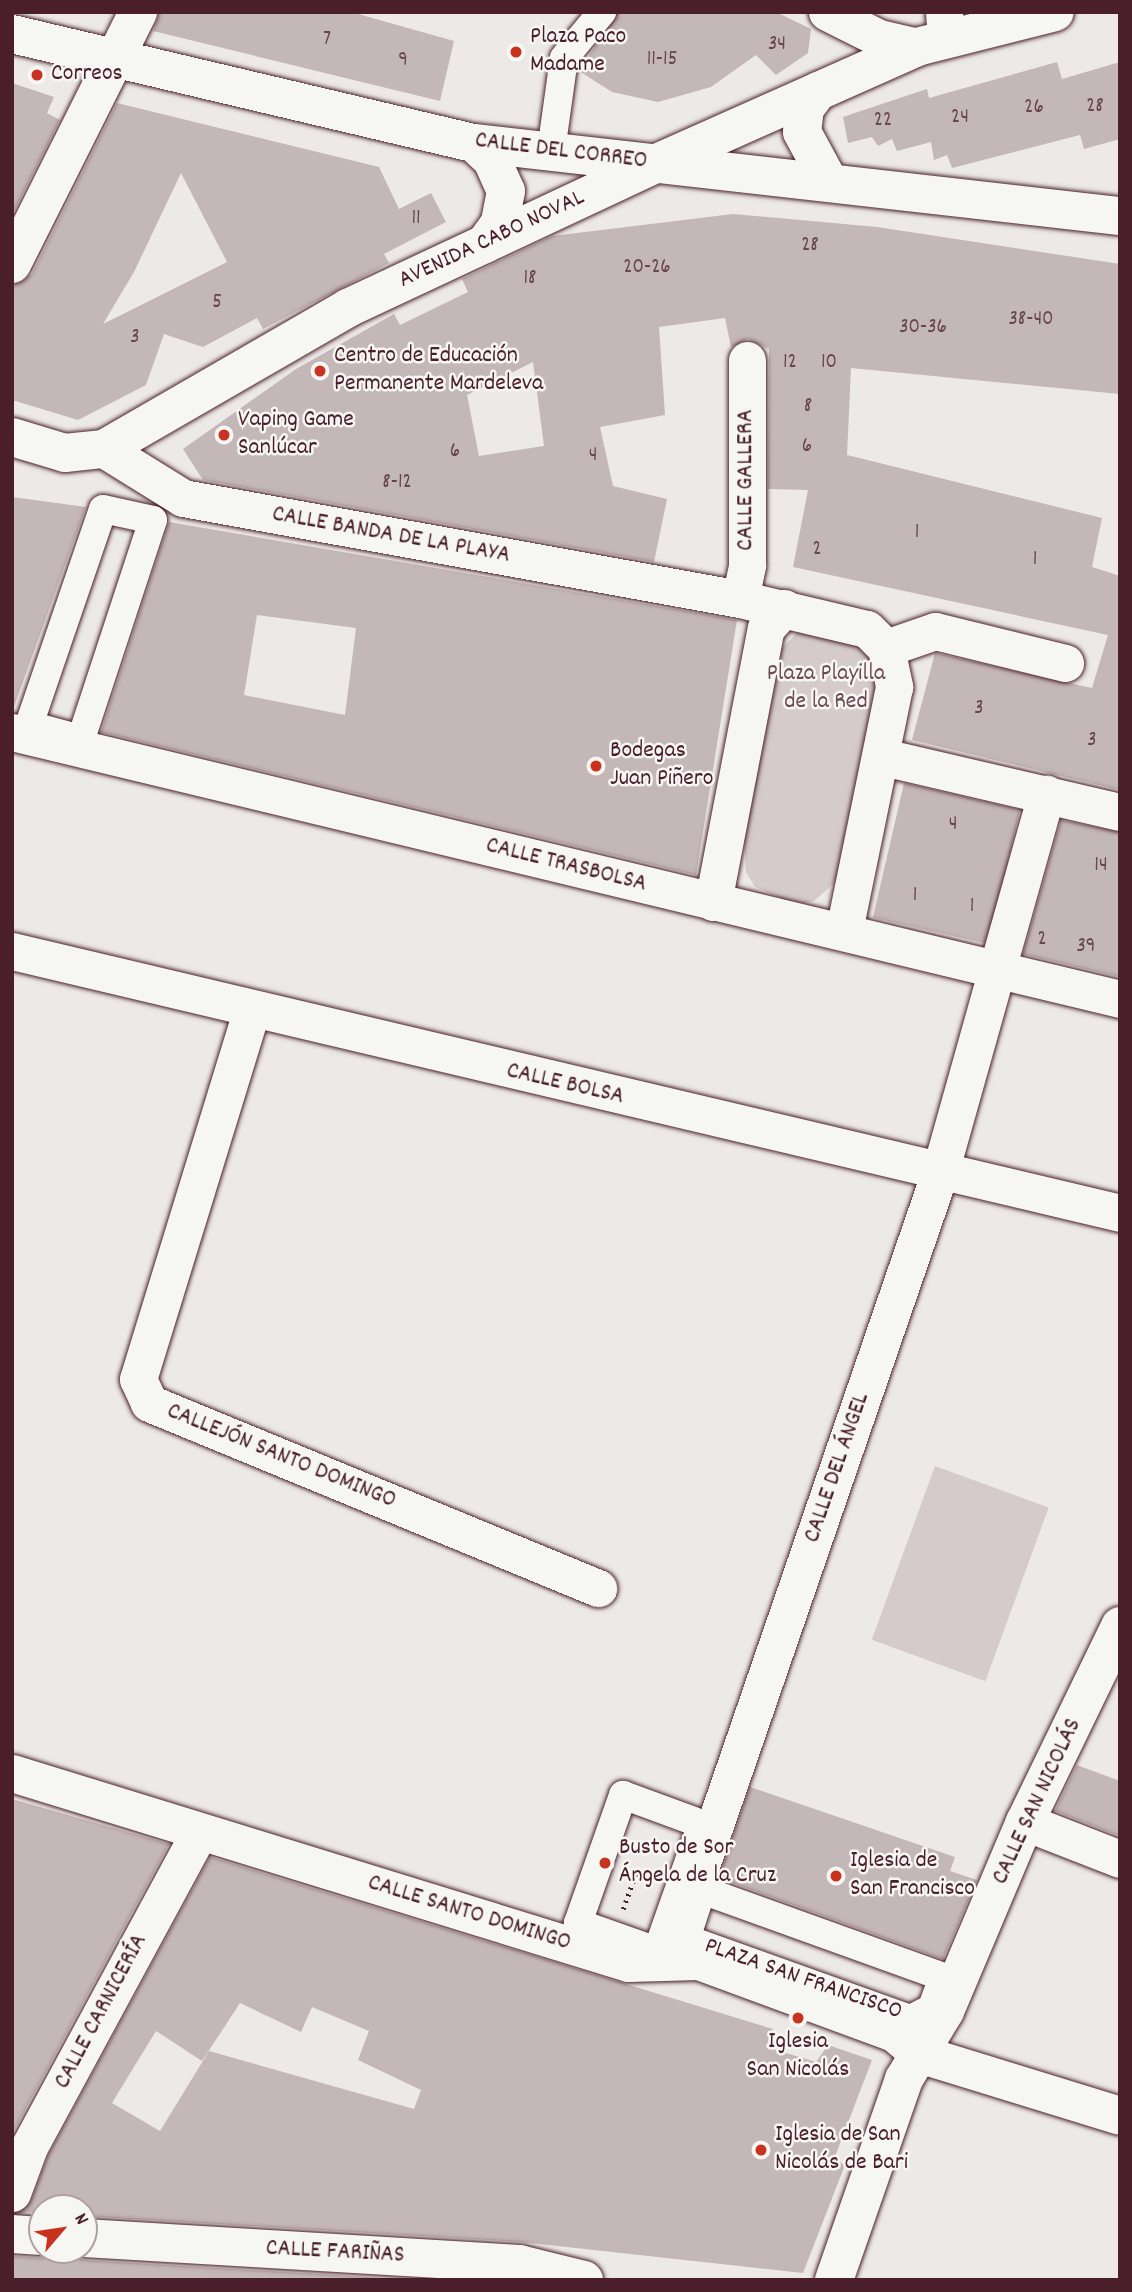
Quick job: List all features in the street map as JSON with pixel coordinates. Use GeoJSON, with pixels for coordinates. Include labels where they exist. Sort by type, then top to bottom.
{"type":"FeatureCollection","features":[{"type":"Feature","properties":{"kind":"street"},"geometry":{"type":"LineString","coordinates":[[12,264],[138,12]]}},
{"type":"Feature","properties":{"kind":"street"},"geometry":{"type":"LineString","coordinates":[[551,151],[564,58],[602,12]]}},
{"type":"Feature","properties":{"kind":"street"},"geometry":{"type":"LineString","coordinates":[[827,12],[879,38],[936,33]]}},
{"type":"Feature","properties":{"kind":"street","name":"AVENIDA CABO NOVAL"},"geometry":{"type":"LineString","coordinates":[[104,449],[348,308],[657,163],[818,91],[936,33],[1055,12]]}},
{"type":"Feature","properties":{"kind":"street","name":"CALLE DEL CORREO"},"geometry":{"type":"LineString","coordinates":[[12,34],[114,61],[474,143],[828,180],[1120,216]]}},
{"type":"Feature","properties":{"kind":"street"},"geometry":{"type":"LineString","coordinates":[[818,91],[805,108],[802,132],[828,180]]}},
{"type":"Feature","properties":{"kind":"street"},"geometry":{"type":"LineString","coordinates":[[474,143],[492,160],[506,191],[500,223],[485,244]]}},
{"type":"Feature","properties":{"kind":"street","name":"CALLE GALLERA"},"geometry":{"type":"LineString","coordinates":[[740,599],[747,565],[747,360]]}},
{"type":"Feature","properties":{"kind":"street"},"geometry":{"type":"LineString","coordinates":[[12,437],[65,453],[104,449]]}},
{"type":"Feature","properties":{"kind":"street","name":"CALLE BANDA DE LA PLAYA"},"geometry":{"type":"LineString","coordinates":[[104,449],[183,498],[784,608]]}},
{"type":"Feature","properties":{"kind":"street"},"geometry":{"type":"LineString","coordinates":[[103,509],[153,520],[81,738],[29,725],[103,509]]}},
{"type":"Feature","properties":{"kind":"street"},"geometry":{"type":"LineString","coordinates":[[713,902],[766,628],[784,608],[855,624],[886,648],[894,687],[883,757],[844,930]]}},
{"type":"Feature","properties":{"kind":"street"},"geometry":{"type":"LineString","coordinates":[[886,648],[935,631],[1065,663]]}},
{"type":"Feature","properties":{"kind":"street","name":"CALLE TRASBOLSA"},"geometry":{"type":"LineString","coordinates":[[12,732],[713,902],[844,930],[996,972],[1120,999]]}},
{"type":"Feature","properties":{"kind":"street"},"geometry":{"type":"LineString","coordinates":[[883,757],[1120,812]]}},
{"type":"Feature","properties":{"kind":"street","name":"CALLE DEL ÁNGEL"},"geometry":{"type":"LineString","coordinates":[[668,1961],[940,1172],[1046,794]]}},
{"type":"Feature","properties":{"kind":"street","name":"CALLE BOLSA"},"geometry":{"type":"LineString","coordinates":[[12,951],[251,1012],[1120,1213]]}},
{"type":"Feature","properties":{"kind":"street","name":"CALLEJÓN SANTO DOMINGO"},"geometry":{"type":"LineString","coordinates":[[251,1012],[138,1380],[149,1403],[598,1588]]}},
{"type":"Feature","properties":{"kind":"street","name":"CALLE SAN NICOLÁS"},"geometry":{"type":"LineString","coordinates":[[834,2280],[904,2079],[945,2011],[1025,1822],[1120,1626]]}},
{"type":"Feature","properties":{"kind":"street","name":"CALLE SANTO DOMINGO"},"geometry":{"type":"LineString","coordinates":[[12,1773],[199,1833],[628,1963],[698,1961],[894,2034],[919,2054]]}},
{"type":"Feature","properties":{"kind":"street"},"geometry":{"type":"LineString","coordinates":[[623,1795],[702,1824],[657,1951],[578,1923],[623,1795]]}},
{"type":"Feature","properties":{"kind":"street"},"geometry":{"type":"LineString","coordinates":[[1025,1822],[1120,1859]]}},
{"type":"Feature","properties":{"kind":"street","name":"CALLE CARNICERÍA"},"geometry":{"type":"LineString","coordinates":[[12,2193],[26,2120],[199,1833]]}},
{"type":"Feature","properties":{"kind":"street","name":"PLAZA SAN FRANCISCO"},"geometry":{"type":"LineString","coordinates":[[702,1890],[943,1977],[932,2008],[910,2019],[686,1938],[702,1890]]}},
{"type":"Feature","properties":{"kind":"street"},"geometry":{"type":"LineString","coordinates":[[919,2054],[1120,2116]]}},
{"type":"Feature","properties":{"kind":"street","name":"CALLE FARIÑAS"},"geometry":{"type":"LineString","coordinates":[[98,2239],[519,2264],[584,2280]]}},
{"type":"Feature","properties":{"kind":"green space","name":"Plaza Playilla de la Red"},"geometry":{"type":"Polygon","coordinates":[[[831,624],[880,661],[838,880],[814,901],[798,905],[755,887],[746,872],[744,840],[777,653],[800,630],[831,624]]]}},
{"type":"Feature","properties":{"kind":"green space"},"geometry":{"type":"Polygon","coordinates":[[[935,1466],[1049,1507],[985,1681],[872,1640],[935,1466]]]}},
{"type":"Feature","properties":{"kind":"building"},"geometry":{"type":"Polygon","coordinates":[[[160,12],[351,12],[454,41],[440,101],[153,31],[160,12]]]}},
{"type":"Feature","properties":{"kind":"building"},"geometry":{"type":"Polygon","coordinates":[[[618,12],[776,12],[811,29],[808,53],[776,75],[756,55],[711,87],[658,102],[612,92],[579,71],[618,12]]]}},
{"type":"Feature","properties":{"kind":"building"},"geometry":{"type":"Polygon","coordinates":[[[1057,62],[1062,79],[1120,62],[1120,139],[1084,149],[1080,135],[952,168],[947,155],[934,160],[931,142],[897,151],[892,139],[878,146],[872,137],[848,143],[843,117],[927,89],[929,98],[1057,62]]]}},
{"type":"Feature","properties":{"kind":"building"},"geometry":{"type":"Polygon","coordinates":[[[12,83],[54,97],[47,113],[60,120],[12,215],[12,83]]]}},
{"type":"Feature","properties":{"kind":"building"},"geometry":{"type":"Polygon","coordinates":[[[117,103],[379,167],[399,209],[431,193],[446,222],[384,254],[389,263],[263,329],[257,318],[203,347],[164,334],[146,385],[78,420],[12,400],[12,286],[32,274],[117,103]],[[181,173],[134,272],[103,324],[227,262],[181,173]]]}},
{"type":"Feature","properties":{"kind":"building"},"geometry":{"type":"Polygon","coordinates":[[[733,214],[877,227],[1120,264],[1120,394],[851,368],[847,455],[1102,518],[1092,567],[1120,576],[1120,790],[912,740],[935,653],[1092,688],[1108,635],[793,567],[808,490],[768,489],[769,349],[748,339],[731,347],[725,318],[659,327],[665,415],[600,427],[613,486],[667,499],[654,562],[203,480],[183,449],[296,369],[394,314],[400,325],[468,292],[462,279],[552,236],[733,214]],[[533,362],[467,395],[479,456],[544,446],[533,362]]]}},
{"type":"Feature","properties":{"kind":"building"},"geometry":{"type":"Polygon","coordinates":[[[12,497],[86,507],[12,712],[12,497]]]}},
{"type":"Feature","properties":{"kind":"building"},"geometry":{"type":"Polygon","coordinates":[[[169,522],[737,620],[696,875],[101,732],[169,522]],[[257,615],[244,695],[345,715],[356,628],[257,615]]]}},
{"type":"Feature","properties":{"kind":"building"},"geometry":{"type":"Polygon","coordinates":[[[904,783],[1020,810],[989,944],[873,917],[904,783]]]}},
{"type":"Feature","properties":{"kind":"building"},"geometry":{"type":"Polygon","coordinates":[[[1061,820],[1120,832],[1120,977],[1023,954],[1061,820]]]}},
{"type":"Feature","properties":{"kind":"building"},"geometry":{"type":"Polygon","coordinates":[[[1077,1765],[1120,1781],[1120,1836],[1055,1811],[1077,1765]]]}},
{"type":"Feature","properties":{"kind":"building","name":"Iglesia de San Francisco"},"geometry":{"type":"Polygon","coordinates":[[[750,1787],[955,1857],[950,1871],[977,1880],[943,1959],[719,1878],[750,1787]]]}},
{"type":"Feature","properties":{"kind":"building"},"geometry":{"type":"Polygon","coordinates":[[[12,1799],[169,1844],[12,2134],[12,1799]]]}},
{"type":"Feature","properties":{"kind":"building"},"geometry":{"type":"Polygon","coordinates":[[[210,1857],[773,2029],[766,2047],[816,2062],[828,2045],[872,2060],[834,2159],[845,2165],[803,2273],[521,2242],[98,2217],[98,2194],[34,2194],[48,2156],[210,1857]],[[240,2003],[202,2061],[156,2031],[112,2103],[160,2131],[209,2051],[414,2109],[421,2090],[358,2060],[369,2031],[312,2007],[301,2032],[240,2003]]]}},
{"type":"Feature","properties":{"kind":"building"},"geometry":{"type":"Polygon","coordinates":[[[28,2204],[28,2212],[18,2213],[28,2204]]]}},
{"type":"Feature","properties":{"kind":"building"},"geometry":{"type":"Polygon","coordinates":[[[12,2256],[28,2257],[28,2264],[98,2264],[98,2261],[416,2280],[12,2280],[12,2256]]]}},
{"type":"Feature","properties":{"kind":"place","name":"Plaza Paco Madame"},"geometry":{"type":"Point","coordinates":[516,52]}},
{"type":"Feature","properties":{"kind":"place","name":"Correos"},"geometry":{"type":"Point","coordinates":[37,75]}},
{"type":"Feature","properties":{"kind":"place","name":"Centro de Educación Permanente Mardeleva"},"geometry":{"type":"Point","coordinates":[320,371]}},
{"type":"Feature","properties":{"kind":"place","name":"Vaping Game Sanlúcar"},"geometry":{"type":"Point","coordinates":[224,435]}},
{"type":"Feature","properties":{"kind":"place","name":"Bodegas Juan Piñero"},"geometry":{"type":"Point","coordinates":[596,766]}},
{"type":"Feature","properties":{"kind":"place","name":"Busto de Sor Ángela de la Cruz"},"geometry":{"type":"Point","coordinates":[605,1863]}},
{"type":"Feature","properties":{"kind":"place","name":"Iglesia de San Francisco"},"geometry":{"type":"Point","coordinates":[836,1876]}},
{"type":"Feature","properties":{"kind":"place","name":"Iglesia San Nicolás"},"geometry":{"type":"Point","coordinates":[798,2018]}},
{"type":"Feature","properties":{"kind":"place","name":"Iglesia de San Nicolás de Bari"},"geometry":{"type":"Point","coordinates":[761,2150]}}]}
